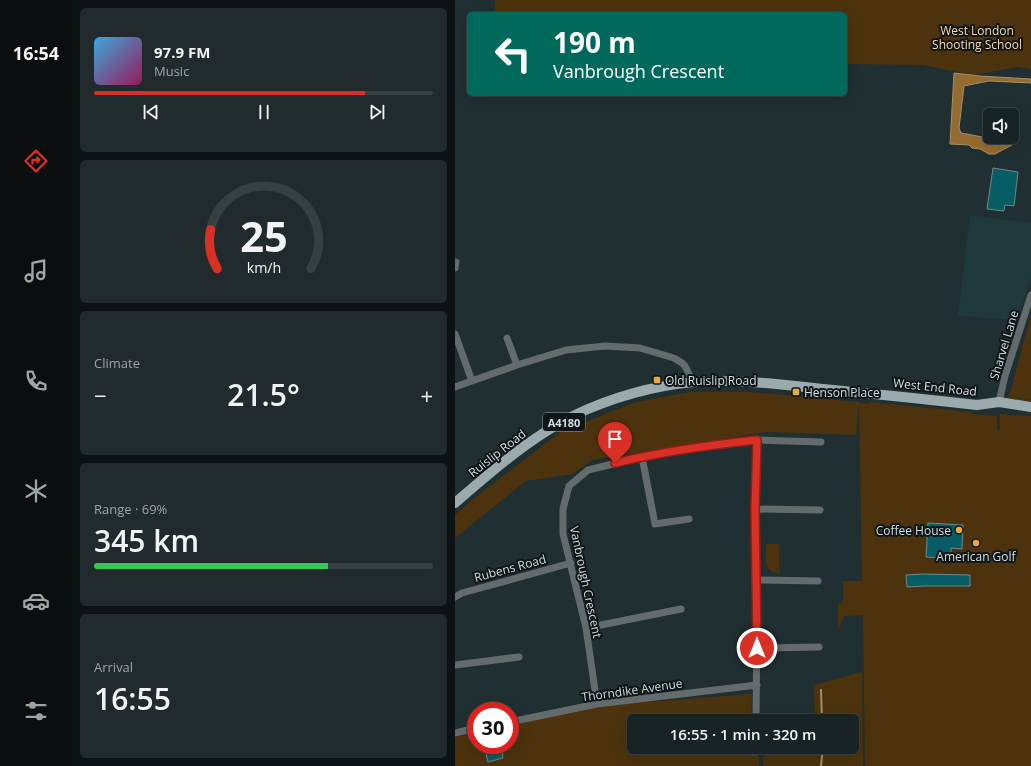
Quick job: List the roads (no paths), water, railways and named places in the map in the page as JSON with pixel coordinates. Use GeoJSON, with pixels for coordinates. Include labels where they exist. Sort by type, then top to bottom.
{"type":"FeatureCollection","features":[{"type":"Feature","properties":{"kind":"main road","name":"West End Road"},"geometry":{"type":"LineString","coordinates":[[692,382],[750,382],[977,405],[999,402],[1031,407]]}},
{"type":"Feature","properties":{"kind":"main road","name":"Ruislip Road"},"geometry":{"type":"LineString","coordinates":[[455,503],[519,450],[553,427],[587,409],[630,394],[665,386],[692,382]]}},
{"type":"Feature","properties":{"kind":"street"},"geometry":{"type":"LineString","coordinates":[[455,262],[455,268]]}},
{"type":"Feature","properties":{"kind":"street","name":"Sharvel Lane"},"geometry":{"type":"LineString","coordinates":[[999,402],[1005,376],[1031,294]]}},
{"type":"Feature","properties":{"kind":"street"},"geometry":{"type":"LineString","coordinates":[[455,334],[472,381]]}},
{"type":"Feature","properties":{"kind":"street"},"geometry":{"type":"LineString","coordinates":[[507,338],[517,365]]}},
{"type":"Feature","properties":{"kind":"street"},"geometry":{"type":"LineString","coordinates":[[455,387],[517,365],[566,350],[605,346],[641,348],[679,360],[685,366],[692,382]]}},
{"type":"Feature","properties":{"kind":"street"},"geometry":{"type":"LineString","coordinates":[[756,714],[757,580],[755,509],[757,440],[821,442]]}},
{"type":"Feature","properties":{"kind":"street","name":"Vanbrough Crescent"},"geometry":{"type":"LineString","coordinates":[[597,704],[586,628],[563,534],[563,509],[569,486],[588,470],[642,456],[719,444],[757,440]]}},
{"type":"Feature","properties":{"kind":"street"},"geometry":{"type":"LineString","coordinates":[[642,456],[655,524],[689,519]]}},
{"type":"Feature","properties":{"kind":"street"},"geometry":{"type":"LineString","coordinates":[[755,509],[820,510]]}},
{"type":"Feature","properties":{"kind":"street","name":"Rubens Road"},"geometry":{"type":"LineString","coordinates":[[455,597],[462,593],[571,563]]}},
{"type":"Feature","properties":{"kind":"street"},"geometry":{"type":"LineString","coordinates":[[757,580],[818,582]]}},
{"type":"Feature","properties":{"kind":"street"},"geometry":{"type":"LineString","coordinates":[[586,628],[681,609]]}},
{"type":"Feature","properties":{"kind":"street"},"geometry":{"type":"LineString","coordinates":[[757,648],[819,647]]}},
{"type":"Feature","properties":{"kind":"street"},"geometry":{"type":"LineString","coordinates":[[455,665],[519,657]]}},
{"type":"Feature","properties":{"kind":"street","name":"Thorndike Avenue"},"geometry":{"type":"LineString","coordinates":[[519,720],[597,704],[757,685]]}},
{"type":"Feature","properties":{"kind":"street"},"geometry":{"type":"LineString","coordinates":[[455,732],[467,730]]}},
{"type":"Feature","properties":{"kind":"waterway"},"geometry":{"type":"LineString","coordinates":[[821,690],[822,714]]}},
{"type":"Feature","properties":{"kind":"waterway"},"geometry":{"type":"LineString","coordinates":[[821,766],[822,754]]}},
{"type":"Feature","properties":{"kind":"place","name":"Old Ruislip Road"},"geometry":{"type":"Point","coordinates":[657,380]}},
{"type":"Feature","properties":{"kind":"place","name":"Henson Place"},"geometry":{"type":"Point","coordinates":[796,392]}},
{"type":"Feature","properties":{"kind":"place","name":"Coffee House"},"geometry":{"type":"Point","coordinates":[959,530]}},
{"type":"Feature","properties":{"kind":"place","name":"American Golf"},"geometry":{"type":"Point","coordinates":[976,543]}},
{"type":"Feature","properties":{"kind":"park label","name":"West London Shooting School"},"geometry":{"type":"Point","coordinates":[977,37]}}]}
